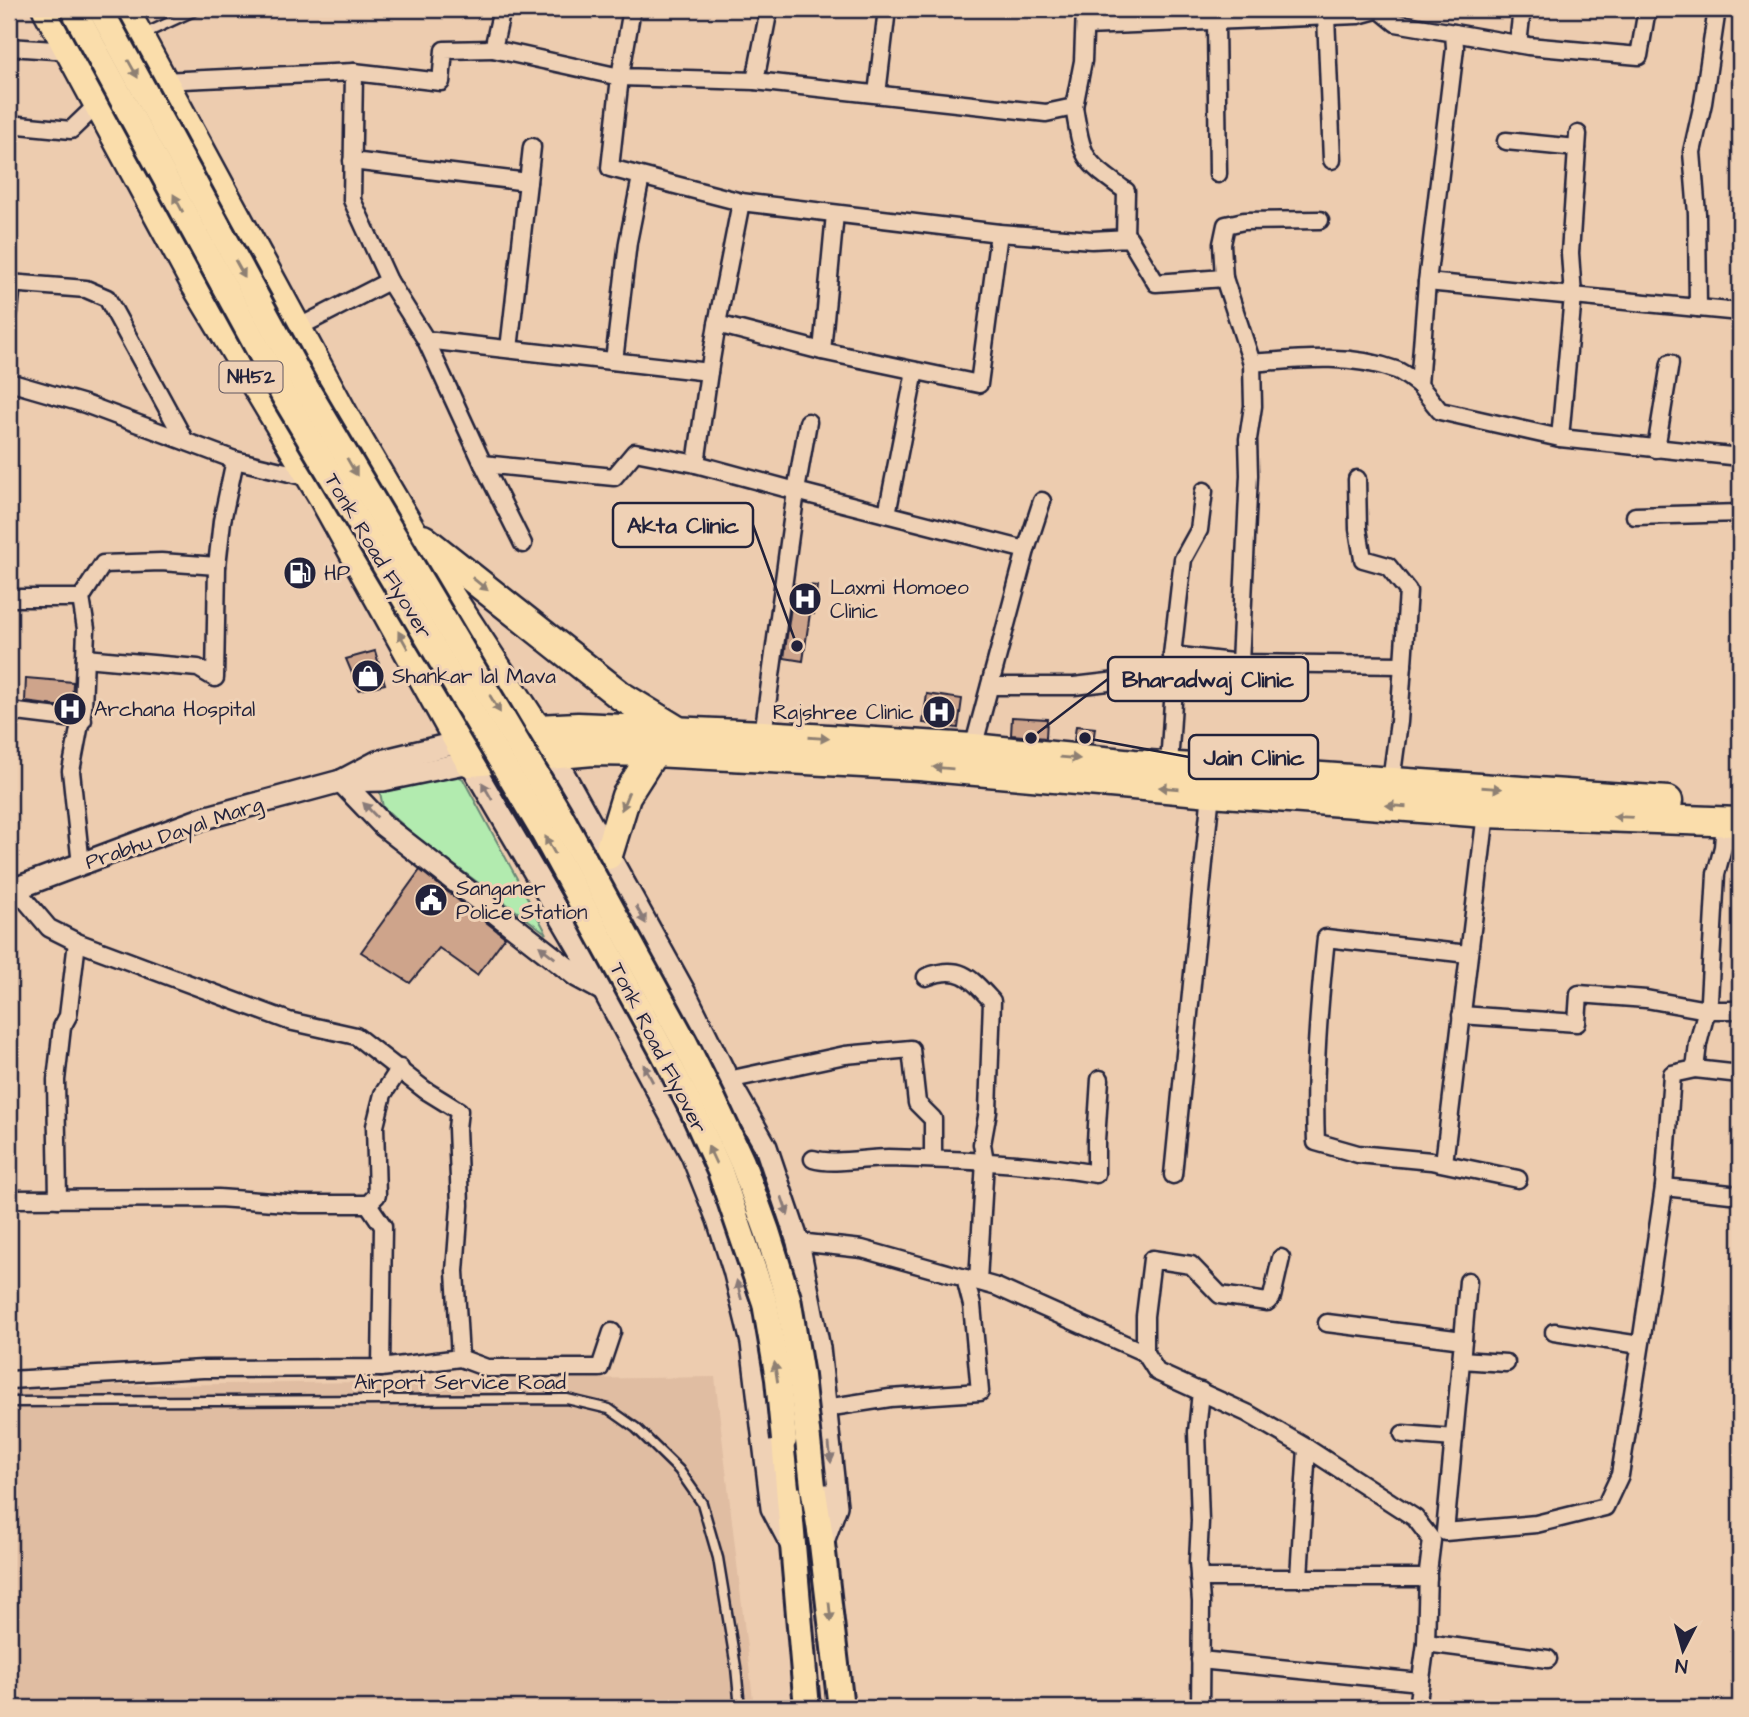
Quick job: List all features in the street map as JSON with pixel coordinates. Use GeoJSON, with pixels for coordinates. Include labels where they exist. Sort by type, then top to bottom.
{"type":"FeatureCollection","features":[{"type":"Feature","properties":{"kind":"highway","name":"NH52"},"geometry":{"type":"LineString","coordinates":[[47,9],[197,285],[312,478],[465,752]]}},
{"type":"Feature","properties":{"kind":"highway","name":"NH52"},"geometry":{"type":"LineString","coordinates":[[124,9],[346,419],[408,526],[553,755]]}},
{"type":"Feature","properties":{"kind":"highway"},"geometry":{"type":"LineString","coordinates":[[408,526],[621,696],[677,730]]}},
{"type":"Feature","properties":{"kind":"highway"},"geometry":{"type":"LineString","coordinates":[[465,752],[537,729],[578,727],[677,730],[973,748],[1169,766],[1391,781],[1735,816]]}},
{"type":"Feature","properties":{"kind":"highway"},"geometry":{"type":"LineString","coordinates":[[465,752],[553,755],[593,751],[654,752],[919,766],[1486,813],[1735,816]]}},
{"type":"Feature","properties":{"kind":"highway"},"geometry":{"type":"LineString","coordinates":[[608,855],[626,796],[654,752]]}},
{"type":"Feature","properties":{"kind":"main road","name":"Tonk Road Flyover"},"geometry":{"type":"LineString","coordinates":[[73,9],[285,398],[539,825],[681,1087],[720,1171],[765,1303],[778,1379],[807,1708]]}},
{"type":"Feature","properties":{"kind":"main road","name":"Tonk Road Flyover"},"geometry":{"type":"LineString","coordinates":[[100,9],[305,386],[559,813],[685,1043],[742,1163],[788,1298],[801,1376],[841,1708]]}},
{"type":"Feature","properties":{"kind":"street"},"geometry":{"type":"LineString","coordinates":[[493,49],[502,9]]}},
{"type":"Feature","properties":{"kind":"street"},"geometry":{"type":"LineString","coordinates":[[632,9],[620,77],[610,168],[741,202],[999,233],[1092,240],[1129,238],[1156,283],[1224,278]]}},
{"type":"Feature","properties":{"kind":"street"},"geometry":{"type":"LineString","coordinates":[[755,81],[769,9]]}},
{"type":"Feature","properties":{"kind":"street"},"geometry":{"type":"LineString","coordinates":[[877,94],[887,9]]}},
{"type":"Feature","properties":{"kind":"street"},"geometry":{"type":"LineString","coordinates":[[1085,9],[1083,61],[1074,107],[1082,150],[1090,165],[1126,191],[1125,238]]}},
{"type":"Feature","properties":{"kind":"street"},"geometry":{"type":"LineString","coordinates":[[1518,44],[1522,9]]}},
{"type":"Feature","properties":{"kind":"street"},"geometry":{"type":"LineString","coordinates":[[1084,26],[1358,15],[1380,10],[1396,23],[1518,44],[1639,56],[1647,9]]}},
{"type":"Feature","properties":{"kind":"street"},"geometry":{"type":"LineString","coordinates":[[1698,308],[1697,214],[1692,152],[1703,103],[1717,9]]}},
{"type":"Feature","properties":{"kind":"street"},"geometry":{"type":"LineString","coordinates":[[1326,16],[1332,160]]}},
{"type":"Feature","properties":{"kind":"street"},"geometry":{"type":"LineString","coordinates":[[1216,21],[1218,174]]}},
{"type":"Feature","properties":{"kind":"street"},"geometry":{"type":"LineString","coordinates":[[1419,385],[1427,282],[1452,84],[1454,33]]}},
{"type":"Feature","properties":{"kind":"street"},"geometry":{"type":"LineString","coordinates":[[9,47],[69,51]]}},
{"type":"Feature","properties":{"kind":"street"},"geometry":{"type":"LineString","coordinates":[[162,81],[354,72],[441,82],[444,50],[493,49],[620,77],[755,81],[1046,113],[1074,107]]}},
{"type":"Feature","properties":{"kind":"street"},"geometry":{"type":"LineString","coordinates":[[354,72],[352,200],[390,281],[426,340],[523,544]]}},
{"type":"Feature","properties":{"kind":"street"},"geometry":{"type":"LineString","coordinates":[[9,124],[71,130],[99,103]]}},
{"type":"Feature","properties":{"kind":"street"},"geometry":{"type":"LineString","coordinates":[[1506,141],[1578,141],[1570,253],[1573,296],[1560,438]]}},
{"type":"Feature","properties":{"kind":"street"},"geometry":{"type":"LineString","coordinates":[[509,349],[532,147]]}},
{"type":"Feature","properties":{"kind":"street"},"geometry":{"type":"LineString","coordinates":[[352,161],[528,181]]}},
{"type":"Feature","properties":{"kind":"street"},"geometry":{"type":"LineString","coordinates":[[614,361],[628,242],[641,177]]}},
{"type":"Feature","properties":{"kind":"street"},"geometry":{"type":"LineString","coordinates":[[696,464],[717,324],[741,202]]}},
{"type":"Feature","properties":{"kind":"street"},"geometry":{"type":"LineString","coordinates":[[822,351],[835,214]]}},
{"type":"Feature","properties":{"kind":"street"},"geometry":{"type":"LineString","coordinates":[[1240,663],[1245,594],[1248,439],[1253,406],[1252,363],[1224,278],[1222,244],[1226,225],[1244,221],[1320,220]]}},
{"type":"Feature","properties":{"kind":"street"},"geometry":{"type":"LineString","coordinates":[[717,324],[822,351],[979,384],[999,233]]}},
{"type":"Feature","properties":{"kind":"street"},"geometry":{"type":"LineString","coordinates":[[292,323],[305,324],[390,281]]}},
{"type":"Feature","properties":{"kind":"street"},"geometry":{"type":"LineString","coordinates":[[1427,282],[1740,312]]}},
{"type":"Feature","properties":{"kind":"street"},"geometry":{"type":"LineString","coordinates":[[9,312],[10,284],[86,289],[107,298],[185,441]]}},
{"type":"Feature","properties":{"kind":"street"},"geometry":{"type":"LineString","coordinates":[[426,340],[709,372]]}},
{"type":"Feature","properties":{"kind":"street"},"geometry":{"type":"LineString","coordinates":[[1252,363],[1312,358],[1349,359],[1398,370],[1419,385],[1440,411],[1560,438],[1740,457]]}},
{"type":"Feature","properties":{"kind":"street"},"geometry":{"type":"LineString","coordinates":[[1656,449],[1670,363]]}},
{"type":"Feature","properties":{"kind":"street"},"geometry":{"type":"LineString","coordinates":[[887,513],[915,371]]}},
{"type":"Feature","properties":{"kind":"street"},"geometry":{"type":"LineString","coordinates":[[9,382],[85,404],[235,460],[312,478],[346,419]]}},
{"type":"Feature","properties":{"kind":"street"},"geometry":{"type":"LineString","coordinates":[[763,735],[808,422]]}},
{"type":"Feature","properties":{"kind":"street"},"geometry":{"type":"LineString","coordinates":[[483,464],[614,477],[635,452],[696,464],[1026,550]]}},
{"type":"Feature","properties":{"kind":"street"},"geometry":{"type":"LineString","coordinates":[[85,658],[198,668],[215,678],[217,566],[222,521],[235,460]]}},
{"type":"Feature","properties":{"kind":"street"},"geometry":{"type":"LineString","coordinates":[[1357,479],[1358,529],[1363,559],[1388,566],[1408,590],[1391,781]]}},
{"type":"Feature","properties":{"kind":"street"},"geometry":{"type":"LineString","coordinates":[[1169,766],[1174,686],[1172,655],[1183,559],[1199,530],[1204,491]]}},
{"type":"Feature","properties":{"kind":"street"},"geometry":{"type":"LineString","coordinates":[[973,748],[1026,550],[1042,501]]}},
{"type":"Feature","properties":{"kind":"street"},"geometry":{"type":"LineString","coordinates":[[1634,516],[1740,513]]}},
{"type":"Feature","properties":{"kind":"street"},"geometry":{"type":"LineString","coordinates":[[81,865],[71,771],[83,720],[86,629],[81,598],[103,564],[162,562],[217,566]]}},
{"type":"Feature","properties":{"kind":"street"},"geometry":{"type":"LineString","coordinates":[[9,598],[81,598]]}},
{"type":"Feature","properties":{"kind":"street"},"geometry":{"type":"LineString","coordinates":[[1172,655],[1240,663],[1403,665]]}},
{"type":"Feature","properties":{"kind":"street"},"geometry":{"type":"LineString","coordinates":[[990,686],[1074,686],[1118,681],[1174,686]]}},
{"type":"Feature","properties":{"kind":"street"},"geometry":{"type":"LineString","coordinates":[[9,711],[83,720]]}},
{"type":"Feature","properties":{"kind":"street"},"geometry":{"type":"LineString","coordinates":[[465,752],[604,991],[692,1155],[718,1220],[734,1270],[752,1343],[772,1508],[792,1546]]}},
{"type":"Feature","properties":{"kind":"street","name":"Prabhu Dayal Marg"},"geometry":{"type":"LineString","coordinates":[[13,890],[204,818],[341,780],[377,762],[465,752]]}},
{"type":"Feature","properties":{"kind":"street"},"geometry":{"type":"LineString","coordinates":[[553,755],[686,995],[728,1080],[766,1147],[799,1242],[819,1348],[836,1506],[822,1544]]}},
{"type":"Feature","properties":{"kind":"street"},"geometry":{"type":"LineString","coordinates":[[341,780],[384,826],[577,976],[604,991]]}},
{"type":"Feature","properties":{"kind":"street"},"geometry":{"type":"LineString","coordinates":[[1172,1175],[1212,792]]}},
{"type":"Feature","properties":{"kind":"street"},"geometry":{"type":"LineString","coordinates":[[1444,1163],[1486,813]]}},
{"type":"Feature","properties":{"kind":"street"},"geometry":{"type":"LineString","coordinates":[[1695,1069],[1707,1010],[1716,874],[1735,816]]}},
{"type":"Feature","properties":{"kind":"street"},"geometry":{"type":"LineString","coordinates":[[13,890],[49,928],[77,942],[289,1020],[356,1036],[425,1090],[459,1111],[457,1128],[460,1205],[455,1271],[460,1357]]}},
{"type":"Feature","properties":{"kind":"street"},"geometry":{"type":"LineString","coordinates":[[1468,954],[1326,938],[1318,1013],[1316,1142],[1358,1154],[1444,1163],[1518,1179]]}},
{"type":"Feature","properties":{"kind":"street"},"geometry":{"type":"LineString","coordinates":[[58,1199],[56,1080],[62,1027],[68,1016],[77,942]]}},
{"type":"Feature","properties":{"kind":"street"},"geometry":{"type":"LineString","coordinates":[[832,1406],[890,1398],[980,1392],[971,1279],[985,1161],[982,1144],[988,1111],[992,1001],[970,976],[942,971],[926,977]]}},
{"type":"Feature","properties":{"kind":"street"},"geometry":{"type":"LineString","coordinates":[[1461,1015],[1577,1023],[1579,994],[1646,999],[1707,1010],[1740,1010]]}},
{"type":"Feature","properties":{"kind":"street"},"geometry":{"type":"LineString","coordinates":[[728,1080],[845,1055],[911,1049],[917,1103],[933,1119],[933,1160]]}},
{"type":"Feature","properties":{"kind":"street"},"geometry":{"type":"LineString","coordinates":[[9,1199],[218,1198],[301,1204],[368,1204],[377,1195],[375,1126],[383,1094],[400,1068]]}},
{"type":"Feature","properties":{"kind":"street"},"geometry":{"type":"LineString","coordinates":[[1281,1258],[1272,1297],[1267,1302],[1220,1295],[1191,1265],[1152,1259],[1145,1316],[1145,1353],[1157,1372],[1247,1413],[1307,1448],[1439,1536],[1536,1524],[1605,1507],[1620,1475],[1664,1187],[1672,1074],[1695,1069],[1740,1074]]}},
{"type":"Feature","properties":{"kind":"street"},"geometry":{"type":"LineString","coordinates":[[813,1159],[822,1162],[862,1158],[985,1161],[1048,1166],[1096,1174],[1100,1079]]}},
{"type":"Feature","properties":{"kind":"street"},"geometry":{"type":"LineString","coordinates":[[1664,1187],[1740,1195]]}},
{"type":"Feature","properties":{"kind":"street"},"geometry":{"type":"LineString","coordinates":[[368,1204],[383,1226],[382,1368]]}},
{"type":"Feature","properties":{"kind":"street"},"geometry":{"type":"LineString","coordinates":[[799,1242],[862,1249],[998,1287],[1145,1353]]}},
{"type":"Feature","properties":{"kind":"street"},"geometry":{"type":"LineString","coordinates":[[1417,1708],[1426,1643],[1428,1578],[1439,1536],[1454,1438],[1468,1282]]}},
{"type":"Feature","properties":{"kind":"street"},"geometry":{"type":"LineString","coordinates":[[1326,1323],[1463,1340]]}},
{"type":"Feature","properties":{"kind":"street"},"geometry":{"type":"LineString","coordinates":[[9,1380],[203,1369],[382,1368],[460,1357],[487,1368],[600,1368],[612,1332]]}},
{"type":"Feature","properties":{"kind":"street"},"geometry":{"type":"LineString","coordinates":[[1554,1332],[1640,1345]]}},
{"type":"Feature","properties":{"kind":"street"},"geometry":{"type":"LineString","coordinates":[[1461,1360],[1506,1363]]}},
{"type":"Feature","properties":{"kind":"street"},"geometry":{"type":"LineString","coordinates":[[1200,1708],[1198,1432],[1202,1391]]}},
{"type":"Feature","properties":{"kind":"street"},"geometry":{"type":"LineString","coordinates":[[1403,1434],[1454,1438]]}},
{"type":"Feature","properties":{"kind":"street"},"geometry":{"type":"LineString","coordinates":[[1299,1577],[1307,1448]]}},
{"type":"Feature","properties":{"kind":"street"},"geometry":{"type":"LineString","coordinates":[[1199,1577],[1428,1578]]}},
{"type":"Feature","properties":{"kind":"street"},"geometry":{"type":"LineString","coordinates":[[1426,1643],[1548,1660]]}},
{"type":"Feature","properties":{"kind":"street"},"geometry":{"type":"LineString","coordinates":[[1200,1660],[1420,1682]]}},
{"type":"Feature","properties":{"kind":"lane"},"geometry":{"type":"LineString","coordinates":[[138,36],[198,9]]}},
{"type":"Feature","properties":{"kind":"lane","name":"Airport Service Road"},"geometry":{"type":"LineString","coordinates":[[9,1402],[567,1399],[609,1409],[659,1448],[702,1503],[718,1558],[740,1708]]}},
{"type":"Feature","properties":{"kind":"shaded area"},"geometry":{"type":"Polygon","coordinates":[[[715,1377],[754,1708],[9,1708],[9,1387],[715,1377]]]}},
{"type":"Feature","properties":{"kind":"green space"},"geometry":{"type":"Polygon","coordinates":[[[451,772],[463,779],[547,934],[414,835],[383,807],[379,788],[451,772]]]}},
{"type":"Feature","properties":{"kind":"building"},"geometry":{"type":"Polygon","coordinates":[[[794,584],[817,586],[814,614],[810,613],[803,661],[784,658],[794,584]]]}},
{"type":"Feature","properties":{"kind":"building","name":"Shankar lal Mava"},"geometry":{"type":"Polygon","coordinates":[[[375,651],[385,684],[359,690],[346,659],[375,651]]]}},
{"type":"Feature","properties":{"kind":"building"},"geometry":{"type":"Polygon","coordinates":[[[26,678],[73,682],[72,708],[25,702],[26,678]]]}},
{"type":"Feature","properties":{"kind":"building"},"geometry":{"type":"Polygon","coordinates":[[[927,694],[962,699],[958,728],[923,723],[927,694]]]}},
{"type":"Feature","properties":{"kind":"building"},"geometry":{"type":"Polygon","coordinates":[[[1012,717],[1047,719],[1046,738],[1011,735],[1012,717]]]}},
{"type":"Feature","properties":{"kind":"building"},"geometry":{"type":"Polygon","coordinates":[[[1076,726],[1095,728],[1093,743],[1074,741],[1076,726]]]}},
{"type":"Feature","properties":{"kind":"building","name":"Sanganer Police Station"},"geometry":{"type":"Polygon","coordinates":[[[420,870],[505,937],[477,975],[439,948],[410,983],[361,952],[420,870]]]}},
{"type":"Feature","properties":{"kind":"place","name":"HP"},"geometry":{"type":"Point","coordinates":[300,573]}},
{"type":"Feature","properties":{"kind":"place","name":"Laxmi Homoeo Clinic"},"geometry":{"type":"Point","coordinates":[805,599]}},
{"type":"Feature","properties":{"kind":"place","name":"Akta Clinic"},"geometry":{"type":"Point","coordinates":[797,646]}},
{"type":"Feature","properties":{"kind":"place","name":"Shankar lal Mava"},"geometry":{"type":"Point","coordinates":[368,676]}},
{"type":"Feature","properties":{"kind":"place","name":"Archana Hospital"},"geometry":{"type":"Point","coordinates":[70,709]}},
{"type":"Feature","properties":{"kind":"place","name":"Rajshree Clinic"},"geometry":{"type":"Point","coordinates":[939,712]}},
{"type":"Feature","properties":{"kind":"place","name":"Bharadwaj Clinic"},"geometry":{"type":"Point","coordinates":[1031,738]}},
{"type":"Feature","properties":{"kind":"place","name":"Jain Clinic"},"geometry":{"type":"Point","coordinates":[1085,738]}},
{"type":"Feature","properties":{"kind":"place","name":"Sanganer Police Station"},"geometry":{"type":"Point","coordinates":[431,900]}}]}
